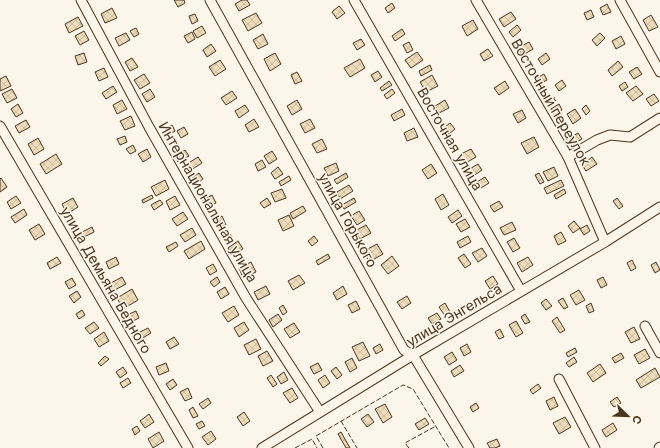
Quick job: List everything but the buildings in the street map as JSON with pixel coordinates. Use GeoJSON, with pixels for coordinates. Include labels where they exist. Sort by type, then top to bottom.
{"type":"FeatureCollection","features":[{"type":"Feature","properties":{"kind":"street","name":"Интернациональная улица"},"geometry":{"type":"LineString","coordinates":[[81,0],[149,127],[246,298],[320,412]]}},
{"type":"Feature","properties":{"kind":"street","name":"улица Горького"},"geometry":{"type":"LineString","coordinates":[[210,0],[404,350],[413,355],[469,448]]}},
{"type":"Feature","properties":{"kind":"street","name":"Восточная улица"},"geometry":{"type":"LineString","coordinates":[[354,0],[521,291]]}},
{"type":"Feature","properties":{"kind":"street","name":"Восточный переулок"},"geometry":{"type":"LineString","coordinates":[[476,0],[568,157],[605,242]]}},
{"type":"Feature","properties":{"kind":"street"},"geometry":{"type":"LineString","coordinates":[[620,0],[660,72]]}},
{"type":"Feature","properties":{"kind":"street"},"geometry":{"type":"LineString","coordinates":[[568,157],[597,140],[610,136],[630,137],[660,118]]}},
{"type":"Feature","properties":{"kind":"street","name":"улица Демьяна Бедного"},"geometry":{"type":"LineString","coordinates":[[0,126],[188,448]]}},
{"type":"Feature","properties":{"kind":"street","name":"улица Энгельса"},"geometry":{"type":"LineString","coordinates":[[262,448],[413,355],[605,242],[660,207]]}},
{"type":"Feature","properties":{"kind":"street"},"geometry":{"type":"LineString","coordinates":[[645,326],[660,353]]}},
{"type":"Feature","properties":{"kind":"street"},"geometry":{"type":"LineString","coordinates":[[559,379],[595,448]]}},
{"type":"Feature","properties":{"kind":"fence"},"geometry":{"type":"LineString","coordinates":[[323,448],[316,436],[403,385],[413,389],[449,448]]}},
{"type":"Feature","properties":{"kind":"fence"},"geometry":{"type":"LineString","coordinates":[[341,421],[357,448]]}},
{"type":"Feature","properties":{"kind":"fence"},"geometry":{"type":"LineString","coordinates":[[409,448],[405,443],[436,426]]}},
{"type":"Feature","properties":{"kind":"fence"},"geometry":{"type":"LineString","coordinates":[[295,448],[312,439],[317,448]]}}]}
